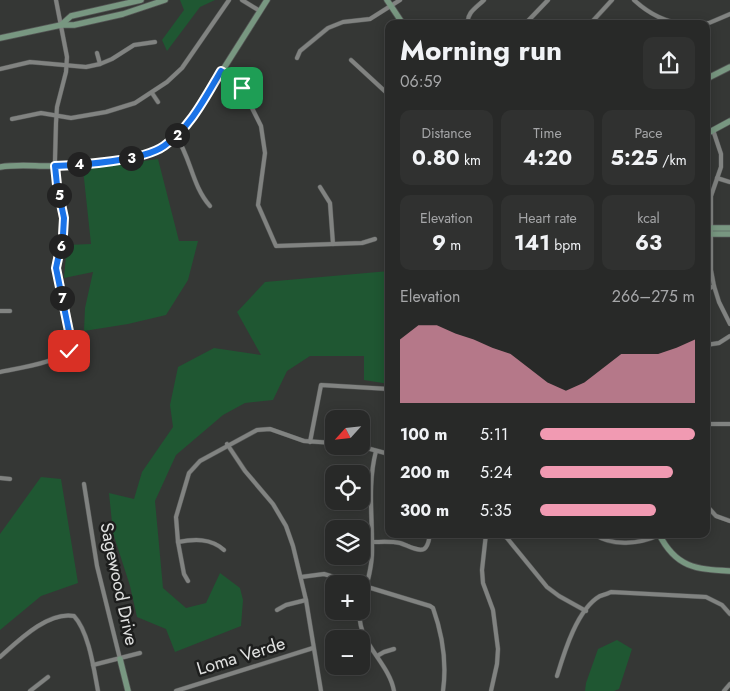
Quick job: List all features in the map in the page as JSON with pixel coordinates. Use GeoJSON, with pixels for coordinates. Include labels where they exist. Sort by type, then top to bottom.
{"type":"FeatureCollection","features":[{"type":"Feature","properties":{"kind":"street"},"geometry":{"type":"LineString","coordinates":[[0,372],[48,361],[69,351],[72,346],[56,268],[63,235],[64,218],[55,166],[56,116],[66,66],[65,43],[56,0]]}},
{"type":"Feature","properties":{"kind":"street"},"geometry":{"type":"LineString","coordinates":[[61,25],[72,16],[141,0]]}},
{"type":"Feature","properties":{"kind":"street"},"geometry":{"type":"LineString","coordinates":[[0,38],[123,14],[165,0]]}},
{"type":"Feature","properties":{"kind":"street"},"geometry":{"type":"LineString","coordinates":[[12,119],[41,113],[71,118],[106,112],[135,103],[167,82],[182,68],[229,0]]}},
{"type":"Feature","properties":{"kind":"street"},"geometry":{"type":"LineString","coordinates":[[242,0],[260,11]]}},
{"type":"Feature","properties":{"kind":"street"},"geometry":{"type":"LineString","coordinates":[[0,167],[55,166],[139,157],[158,150],[176,136],[192,117],[268,0]]}},
{"type":"Feature","properties":{"kind":"street"},"geometry":{"type":"LineString","coordinates":[[387,0],[401,20]]}},
{"type":"Feature","properties":{"kind":"street"},"geometry":{"type":"LineString","coordinates":[[297,58],[300,51],[328,28],[343,22],[370,20],[400,0]]}},
{"type":"Feature","properties":{"kind":"street"},"geometry":{"type":"LineString","coordinates":[[467,20],[469,14],[484,0]]}},
{"type":"Feature","properties":{"kind":"street"},"geometry":{"type":"LineString","coordinates":[[529,20],[548,0]]}},
{"type":"Feature","properties":{"kind":"street"},"geometry":{"type":"LineString","coordinates":[[594,20],[612,0]]}},
{"type":"Feature","properties":{"kind":"street"},"geometry":{"type":"LineString","coordinates":[[634,0],[659,20]]}},
{"type":"Feature","properties":{"kind":"street"},"geometry":{"type":"LineString","coordinates":[[710,22],[730,14]]}},
{"type":"Feature","properties":{"kind":"street"},"geometry":{"type":"LineString","coordinates":[[0,69],[30,62],[66,66],[100,64],[134,45],[155,42]]}},
{"type":"Feature","properties":{"kind":"street"},"geometry":{"type":"LineString","coordinates":[[97,53],[100,64]]}},
{"type":"Feature","properties":{"kind":"street"},"geometry":{"type":"LineString","coordinates":[[351,60],[385,90]]}},
{"type":"Feature","properties":{"kind":"street"},"geometry":{"type":"LineString","coordinates":[[710,77],[730,67]]}},
{"type":"Feature","properties":{"kind":"street"},"geometry":{"type":"LineString","coordinates":[[221,71],[237,81],[262,126],[265,153],[258,205],[276,246],[362,243],[375,238]]}},
{"type":"Feature","properties":{"kind":"street"},"geometry":{"type":"LineString","coordinates":[[152,93],[158,102]]}},
{"type":"Feature","properties":{"kind":"street"},"geometry":{"type":"LineString","coordinates":[[710,214],[711,196],[720,167],[721,154],[712,130],[730,122]]}},
{"type":"Feature","properties":{"kind":"street"},"geometry":{"type":"LineString","coordinates":[[176,136],[184,150],[197,187],[210,206]]}},
{"type":"Feature","properties":{"kind":"street"},"geometry":{"type":"LineString","coordinates":[[717,178],[730,182]]}},
{"type":"Feature","properties":{"kind":"street"},"geometry":{"type":"LineString","coordinates":[[320,187],[330,203],[333,244]]}},
{"type":"Feature","properties":{"kind":"street"},"geometry":{"type":"LineString","coordinates":[[710,231],[730,228]]}},
{"type":"Feature","properties":{"kind":"street"},"geometry":{"type":"LineString","coordinates":[[710,231],[730,234]]}},
{"type":"Feature","properties":{"kind":"street"},"geometry":{"type":"LineString","coordinates":[[710,244],[714,286],[719,302],[730,324]]}},
{"type":"Feature","properties":{"kind":"street"},"geometry":{"type":"LineString","coordinates":[[710,288],[714,286]]}},
{"type":"Feature","properties":{"kind":"street"},"geometry":{"type":"LineString","coordinates":[[0,311],[10,311]]}},
{"type":"Feature","properties":{"kind":"street"},"geometry":{"type":"LineString","coordinates":[[710,344],[719,343],[730,336]]}},
{"type":"Feature","properties":{"kind":"street"},"geometry":{"type":"LineString","coordinates":[[310,442],[321,385],[385,390]]}},
{"type":"Feature","properties":{"kind":"street"},"geometry":{"type":"LineString","coordinates":[[710,424],[730,424]]}},
{"type":"Feature","properties":{"kind":"street"},"geometry":{"type":"LineString","coordinates":[[188,581],[184,574],[178,542],[176,517],[189,473],[200,461],[252,431],[270,429],[310,442],[325,443]]}},
{"type":"Feature","properties":{"kind":"street"},"geometry":{"type":"LineString","coordinates":[[227,444],[245,471],[273,504],[286,526],[293,545],[306,600],[321,691]]}},
{"type":"Feature","properties":{"kind":"street"},"geometry":{"type":"LineString","coordinates":[[370,449],[385,453]]}},
{"type":"Feature","properties":{"kind":"street"},"geometry":{"type":"LineString","coordinates":[[369,575],[372,542],[370,482],[376,451]]}},
{"type":"Feature","properties":{"kind":"street"},"geometry":{"type":"LineString","coordinates":[[0,478],[10,479]]}},
{"type":"Feature","properties":{"kind":"street","name":"Sagewood Drive"},"geometry":{"type":"LineString","coordinates":[[84,484],[97,566],[128,691]]}},
{"type":"Feature","properties":{"kind":"street"},"geometry":{"type":"LineString","coordinates":[[710,509],[716,516],[730,521]]}},
{"type":"Feature","properties":{"kind":"street"},"geometry":{"type":"LineString","coordinates":[[372,542],[400,543],[420,550],[428,546],[429,538]]}},
{"type":"Feature","properties":{"kind":"street"},"geometry":{"type":"LineString","coordinates":[[486,538],[482,570],[483,583],[493,610],[498,649],[491,691]]}},
{"type":"Feature","properties":{"kind":"street"},"geometry":{"type":"LineString","coordinates":[[507,538],[547,586],[559,596],[586,611]]}},
{"type":"Feature","properties":{"kind":"street"},"geometry":{"type":"LineString","coordinates":[[601,538],[636,543],[653,538]]}},
{"type":"Feature","properties":{"kind":"street"},"geometry":{"type":"LineString","coordinates":[[661,538],[682,562],[701,569],[730,571]]}},
{"type":"Feature","properties":{"kind":"street"},"geometry":{"type":"LineString","coordinates":[[178,542],[200,540],[218,545],[224,550]]}},
{"type":"Feature","properties":{"kind":"street"},"geometry":{"type":"LineString","coordinates":[[301,578],[327,575]]}},
{"type":"Feature","properties":{"kind":"street"},"geometry":{"type":"LineString","coordinates":[[370,587],[433,608],[441,632],[445,662],[443,691]]}},
{"type":"Feature","properties":{"kind":"street"},"geometry":{"type":"LineString","coordinates":[[558,676],[578,620],[600,596],[611,592],[706,597],[729,611]]}},
{"type":"Feature","properties":{"kind":"street"},"geometry":{"type":"LineString","coordinates":[[277,610],[286,605],[306,600]]}},
{"type":"Feature","properties":{"kind":"street"},"geometry":{"type":"LineString","coordinates":[[0,657],[38,627],[68,615],[74,616],[83,632],[93,665],[98,691]]}},
{"type":"Feature","properties":{"kind":"street"},"geometry":{"type":"LineString","coordinates":[[361,620],[362,631],[389,674],[394,691]]}},
{"type":"Feature","properties":{"kind":"street","name":"Loma Verde"},"geometry":{"type":"LineString","coordinates":[[176,691],[314,648]]}},
{"type":"Feature","properties":{"kind":"street"},"geometry":{"type":"LineString","coordinates":[[377,656],[394,649]]}},
{"type":"Feature","properties":{"kind":"street"},"geometry":{"type":"LineString","coordinates":[[93,665],[140,654]]}},
{"type":"Feature","properties":{"kind":"street"},"geometry":{"type":"LineString","coordinates":[[30,691],[48,677]]}},
{"type":"Feature","properties":{"kind":"street"},"geometry":{"type":"LineString","coordinates":[[724,691],[730,684]]}},
{"type":"Feature","properties":{"kind":"green space"},"geometry":{"type":"Polygon","coordinates":[[[180,0],[215,0],[200,7],[167,51],[162,40],[184,10],[180,0]]]}},
{"type":"Feature","properties":{"kind":"green space"},"geometry":{"type":"Polygon","coordinates":[[[158,159],[179,241],[198,241],[188,280],[166,315],[128,324],[84,331],[85,308],[93,272],[64,278],[67,245],[91,244],[83,169],[158,159]]]}},
{"type":"Feature","properties":{"kind":"green space"},"geometry":{"type":"Polygon","coordinates":[[[385,271],[385,383],[364,380],[364,356],[310,356],[287,371],[273,400],[245,403],[223,415],[176,455],[155,501],[163,588],[186,608],[206,603],[220,573],[240,588],[243,600],[241,626],[175,652],[166,629],[137,617],[130,586],[113,533],[109,493],[134,499],[142,472],[173,427],[170,405],[178,367],[214,348],[261,355],[237,312],[265,282],[385,271]]]}},
{"type":"Feature","properties":{"kind":"green space"},"geometry":{"type":"Polygon","coordinates":[[[41,477],[61,479],[78,583],[41,596],[0,630],[0,534],[41,477]]]}},
{"type":"Feature","properties":{"kind":"green space"},"geometry":{"type":"Polygon","coordinates":[[[617,640],[632,649],[619,689],[614,691],[585,691],[598,649],[617,640]]]}},
{"type":"Feature","properties":{"kind":"route"},"geometry":{"type":"LineString","coordinates":[[69,351],[72,346],[56,268],[63,235],[64,218],[55,166],[132,158],[151,153],[164,146],[176,136],[199,108],[221,71],[237,81],[242,88]]}}]}
